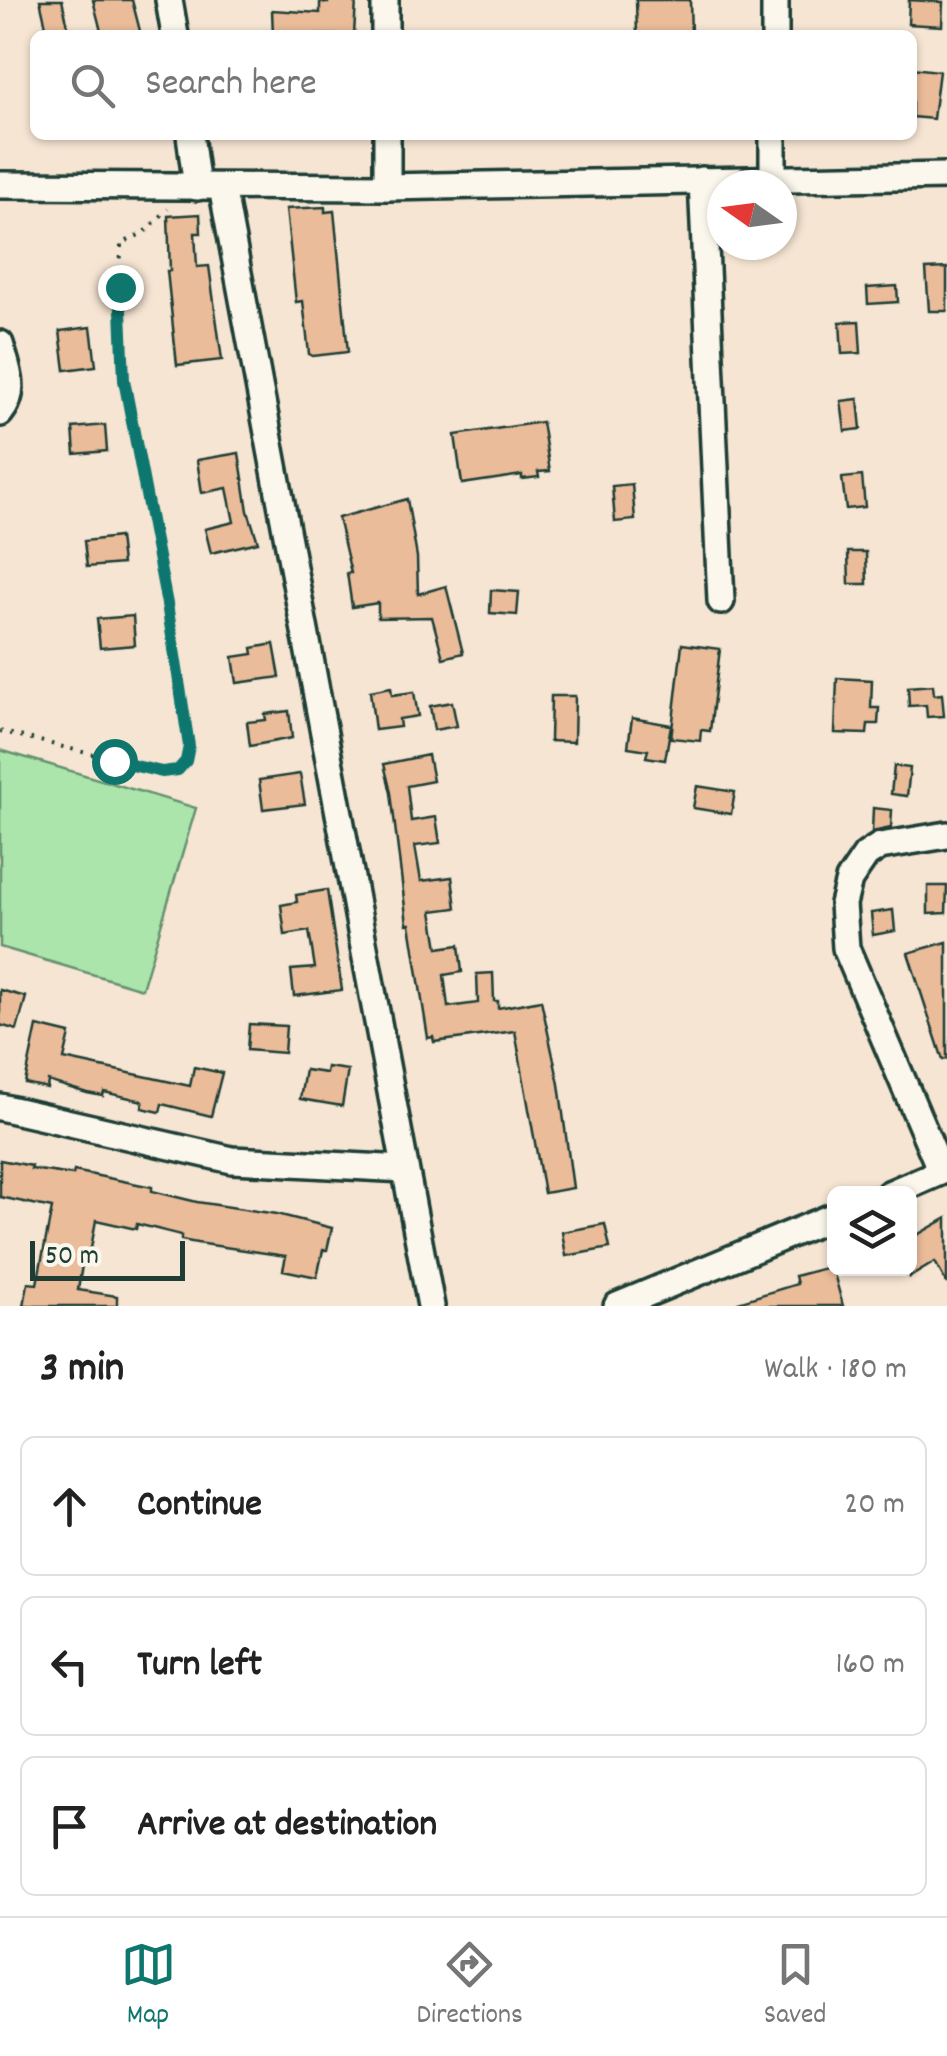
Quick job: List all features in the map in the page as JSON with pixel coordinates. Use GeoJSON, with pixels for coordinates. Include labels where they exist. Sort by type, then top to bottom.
{"type":"FeatureCollection","features":[{"type":"Feature","properties":{"kind":"street"},"geometry":{"type":"LineString","coordinates":[[170,0],[174,30]]}},
{"type":"Feature","properties":{"kind":"street"},"geometry":{"type":"LineString","coordinates":[[385,0],[385,30]]}},
{"type":"Feature","properties":{"kind":"street"},"geometry":{"type":"LineString","coordinates":[[775,0],[775,30]]}},
{"type":"Feature","properties":{"kind":"street"},"geometry":{"type":"LineString","coordinates":[[191,140],[431,1306]]}},
{"type":"Feature","properties":{"kind":"street"},"geometry":{"type":"LineString","coordinates":[[387,140],[388,188]]}},
{"type":"Feature","properties":{"kind":"street"},"geometry":{"type":"LineString","coordinates":[[772,170],[773,140]]}},
{"type":"Feature","properties":{"kind":"street"},"geometry":{"type":"LineString","coordinates":[[797,178],[947,176]]}},
{"type":"Feature","properties":{"kind":"street"},"geometry":{"type":"LineString","coordinates":[[702,180],[721,602]]}},
{"type":"Feature","properties":{"kind":"street"},"geometry":{"type":"LineString","coordinates":[[0,185],[388,188],[707,180]]}},
{"type":"Feature","properties":{"kind":"street"},"geometry":{"type":"LineString","coordinates":[[0,344],[11,382],[8,404],[0,412]]}},
{"type":"Feature","properties":{"kind":"street"},"geometry":{"type":"LineString","coordinates":[[908,1186],[944,1170],[846,948],[844,904],[849,880],[866,855],[880,846],[947,835]]}},
{"type":"Feature","properties":{"kind":"street"},"geometry":{"type":"LineString","coordinates":[[0,1106],[232,1160],[405,1169]]}},
{"type":"Feature","properties":{"kind":"street"},"geometry":{"type":"LineString","coordinates":[[617,1306],[827,1219]]}},
{"type":"Feature","properties":{"kind":"path"},"geometry":{"type":"LineString","coordinates":[[0,731],[162,772],[178,770],[186,761],[189,746],[167,604],[124,380],[120,287],[121,244],[145,232],[199,187]]}},
{"type":"Feature","properties":{"kind":"green space"},"geometry":{"type":"Polygon","coordinates":[[[0,750],[196,808],[142,989],[0,947],[0,750]]]}},
{"type":"Feature","properties":{"kind":"building"},"geometry":{"type":"Polygon","coordinates":[[[40,0],[62,0],[69,30],[47,30],[40,0]]]}},
{"type":"Feature","properties":{"kind":"building"},"geometry":{"type":"Polygon","coordinates":[[[93,0],[132,0],[140,30],[101,30],[93,0]]]}},
{"type":"Feature","properties":{"kind":"building"},"geometry":{"type":"Polygon","coordinates":[[[356,0],[354,30],[273,30],[272,10],[320,13],[320,3],[356,0]]]}},
{"type":"Feature","properties":{"kind":"building"},"geometry":{"type":"Polygon","coordinates":[[[636,0],[690,0],[691,30],[637,30],[636,0]]]}},
{"type":"Feature","properties":{"kind":"building"},"geometry":{"type":"Polygon","coordinates":[[[909,0],[943,2],[942,26],[908,24],[909,0]]]}},
{"type":"Feature","properties":{"kind":"building"},"geometry":{"type":"Polygon","coordinates":[[[917,69],[939,71],[933,119],[917,117],[917,69]]]}},
{"type":"Feature","properties":{"kind":"building"},"geometry":{"type":"Polygon","coordinates":[[[325,207],[325,212],[334,211],[348,352],[313,356],[309,354],[303,301],[296,302],[286,209],[325,207]]]}},
{"type":"Feature","properties":{"kind":"building"},"geometry":{"type":"Polygon","coordinates":[[[200,214],[201,233],[195,233],[197,267],[209,266],[222,360],[177,365],[167,271],[168,216],[200,214]]]}},
{"type":"Feature","properties":{"kind":"building"},"geometry":{"type":"Polygon","coordinates":[[[947,268],[947,311],[929,311],[926,269],[947,268]]]}},
{"type":"Feature","properties":{"kind":"building"},"geometry":{"type":"Polygon","coordinates":[[[897,286],[898,302],[868,304],[867,288],[897,286]]]}},
{"type":"Feature","properties":{"kind":"building"},"geometry":{"type":"Polygon","coordinates":[[[859,321],[861,353],[842,354],[840,322],[859,321]]]}},
{"type":"Feature","properties":{"kind":"building"},"geometry":{"type":"Polygon","coordinates":[[[91,327],[96,366],[65,370],[60,331],[91,327]]]}},
{"type":"Feature","properties":{"kind":"building"},"geometry":{"type":"Polygon","coordinates":[[[858,399],[861,429],[845,431],[841,401],[858,399]]]}},
{"type":"Feature","properties":{"kind":"building"},"geometry":{"type":"Polygon","coordinates":[[[542,422],[550,471],[538,472],[539,477],[522,479],[522,475],[462,484],[455,435],[542,422]]]}},
{"type":"Feature","properties":{"kind":"building"},"geometry":{"type":"Polygon","coordinates":[[[105,425],[107,451],[75,454],[73,428],[105,425]]]}},
{"type":"Feature","properties":{"kind":"building"},"geometry":{"type":"Polygon","coordinates":[[[239,453],[248,511],[258,542],[211,553],[205,529],[234,522],[227,488],[202,493],[197,460],[239,453]]]}},
{"type":"Feature","properties":{"kind":"building"},"geometry":{"type":"Polygon","coordinates":[[[862,476],[865,507],[846,509],[842,478],[862,476]]]}},
{"type":"Feature","properties":{"kind":"building"},"geometry":{"type":"Polygon","coordinates":[[[632,484],[635,520],[615,522],[612,486],[632,484]]]}},
{"type":"Feature","properties":{"kind":"building"},"geometry":{"type":"Polygon","coordinates":[[[407,499],[417,557],[418,594],[446,586],[463,653],[443,658],[432,617],[378,618],[378,603],[352,607],[347,573],[351,573],[338,518],[407,499]]]}},
{"type":"Feature","properties":{"kind":"building"},"geometry":{"type":"Polygon","coordinates":[[[119,537],[122,564],[87,567],[84,541],[119,537]]]}},
{"type":"Feature","properties":{"kind":"building"},"geometry":{"type":"Polygon","coordinates":[[[848,552],[866,552],[867,584],[849,584],[848,552]]]}},
{"type":"Feature","properties":{"kind":"building"},"geometry":{"type":"Polygon","coordinates":[[[491,590],[519,592],[517,615],[490,613],[491,590]]]}},
{"type":"Feature","properties":{"kind":"building"},"geometry":{"type":"Polygon","coordinates":[[[133,616],[135,645],[100,648],[97,619],[133,616]]]}},
{"type":"Feature","properties":{"kind":"building"},"geometry":{"type":"Polygon","coordinates":[[[274,644],[280,677],[237,683],[233,657],[253,654],[252,648],[274,644]]]}},
{"type":"Feature","properties":{"kind":"building"},"geometry":{"type":"Polygon","coordinates":[[[682,644],[720,649],[710,731],[701,730],[700,741],[671,738],[682,644]]]}},
{"type":"Feature","properties":{"kind":"building"},"geometry":{"type":"Polygon","coordinates":[[[837,678],[872,680],[871,708],[879,708],[878,724],[868,724],[867,734],[835,733],[837,678]]]}},
{"type":"Feature","properties":{"kind":"building"},"geometry":{"type":"Polygon","coordinates":[[[933,685],[934,695],[942,694],[944,716],[927,717],[926,705],[909,706],[908,687],[933,685]]]}},
{"type":"Feature","properties":{"kind":"building"},"geometry":{"type":"Polygon","coordinates":[[[391,687],[392,695],[414,692],[418,716],[399,719],[400,727],[375,730],[370,691],[391,687]]]}},
{"type":"Feature","properties":{"kind":"building"},"geometry":{"type":"Polygon","coordinates":[[[551,696],[575,696],[574,742],[550,741],[551,696]]]}},
{"type":"Feature","properties":{"kind":"building"},"geometry":{"type":"Polygon","coordinates":[[[452,702],[457,726],[434,730],[430,706],[452,702]]]}},
{"type":"Feature","properties":{"kind":"building"},"geometry":{"type":"Polygon","coordinates":[[[289,711],[292,738],[250,746],[247,722],[266,720],[265,714],[289,711]]]}},
{"type":"Feature","properties":{"kind":"building"},"geometry":{"type":"Polygon","coordinates":[[[632,718],[671,725],[665,760],[646,757],[648,750],[628,747],[632,718]]]}},
{"type":"Feature","properties":{"kind":"building"},"geometry":{"type":"Polygon","coordinates":[[[428,755],[433,781],[407,786],[411,821],[436,817],[440,843],[415,846],[421,881],[452,877],[456,908],[432,911],[438,948],[459,945],[462,972],[444,975],[448,1007],[478,1003],[477,974],[493,973],[498,1008],[541,1000],[559,1084],[573,1188],[544,1193],[515,1031],[434,1042],[433,1037],[428,1038],[384,764],[428,755]]]}},
{"type":"Feature","properties":{"kind":"building"},"geometry":{"type":"Polygon","coordinates":[[[894,766],[910,768],[907,796],[891,794],[894,766]]]}},
{"type":"Feature","properties":{"kind":"building"},"geometry":{"type":"Polygon","coordinates":[[[300,774],[305,804],[263,809],[259,780],[300,774]]]}},
{"type":"Feature","properties":{"kind":"building"},"geometry":{"type":"Polygon","coordinates":[[[697,786],[735,792],[731,814],[693,808],[697,786]]]}},
{"type":"Feature","properties":{"kind":"building"},"geometry":{"type":"Polygon","coordinates":[[[873,808],[892,810],[891,828],[872,832],[873,808]]]}},
{"type":"Feature","properties":{"kind":"building"},"geometry":{"type":"Polygon","coordinates":[[[928,886],[947,886],[946,913],[928,914],[928,886]]]}},
{"type":"Feature","properties":{"kind":"building"},"geometry":{"type":"Polygon","coordinates":[[[327,890],[342,990],[294,996],[291,970],[315,968],[309,931],[285,935],[281,905],[297,902],[296,895],[327,890]]]}},
{"type":"Feature","properties":{"kind":"building"},"geometry":{"type":"Polygon","coordinates":[[[893,910],[895,931],[873,935],[871,913],[893,910]]]}},
{"type":"Feature","properties":{"kind":"building"},"geometry":{"type":"Polygon","coordinates":[[[947,942],[947,1059],[943,1060],[908,953],[947,942]]]}},
{"type":"Feature","properties":{"kind":"building"},"geometry":{"type":"Polygon","coordinates":[[[0,990],[26,997],[17,1030],[0,1025],[0,990]]]}},
{"type":"Feature","properties":{"kind":"building"},"geometry":{"type":"Polygon","coordinates":[[[249,1024],[286,1026],[284,1053],[247,1050],[249,1024]]]}},
{"type":"Feature","properties":{"kind":"building"},"geometry":{"type":"Polygon","coordinates":[[[37,1026],[70,1034],[64,1059],[190,1086],[194,1067],[222,1073],[211,1116],[162,1104],[160,1112],[142,1108],[143,1101],[104,1092],[103,1096],[87,1093],[48,1081],[47,1088],[25,1083],[37,1026]]]}},
{"type":"Feature","properties":{"kind":"building"},"geometry":{"type":"Polygon","coordinates":[[[327,1067],[348,1070],[342,1106],[300,1099],[305,1070],[326,1073],[327,1067]]]}},
{"type":"Feature","properties":{"kind":"building"},"geometry":{"type":"Polygon","coordinates":[[[0,1160],[32,1166],[31,1169],[73,1175],[74,1171],[152,1187],[152,1191],[197,1202],[277,1214],[332,1228],[327,1250],[323,1250],[317,1277],[283,1270],[286,1256],[181,1240],[181,1235],[137,1224],[136,1229],[96,1220],[90,1254],[84,1253],[78,1290],[117,1296],[117,1306],[24,1306],[28,1283],[37,1284],[52,1208],[0,1197],[0,1160]]]}},
{"type":"Feature","properties":{"kind":"building"},"geometry":{"type":"Polygon","coordinates":[[[947,1218],[947,1284],[935,1262],[917,1273],[917,1235],[947,1218]]]}},
{"type":"Feature","properties":{"kind":"building"},"geometry":{"type":"Polygon","coordinates":[[[605,1224],[610,1248],[566,1256],[562,1232],[605,1224]]]}},
{"type":"Feature","properties":{"kind":"building"},"geometry":{"type":"Polygon","coordinates":[[[827,1267],[827,1276],[835,1276],[843,1306],[739,1306],[738,1302],[797,1284],[795,1276],[827,1267]]]}},
{"type":"Feature","properties":{"kind":"route"},"geometry":{"type":"LineString","coordinates":[[114,761],[162,772],[178,770],[186,761],[189,746],[167,604],[124,380],[120,287]]}}]}
